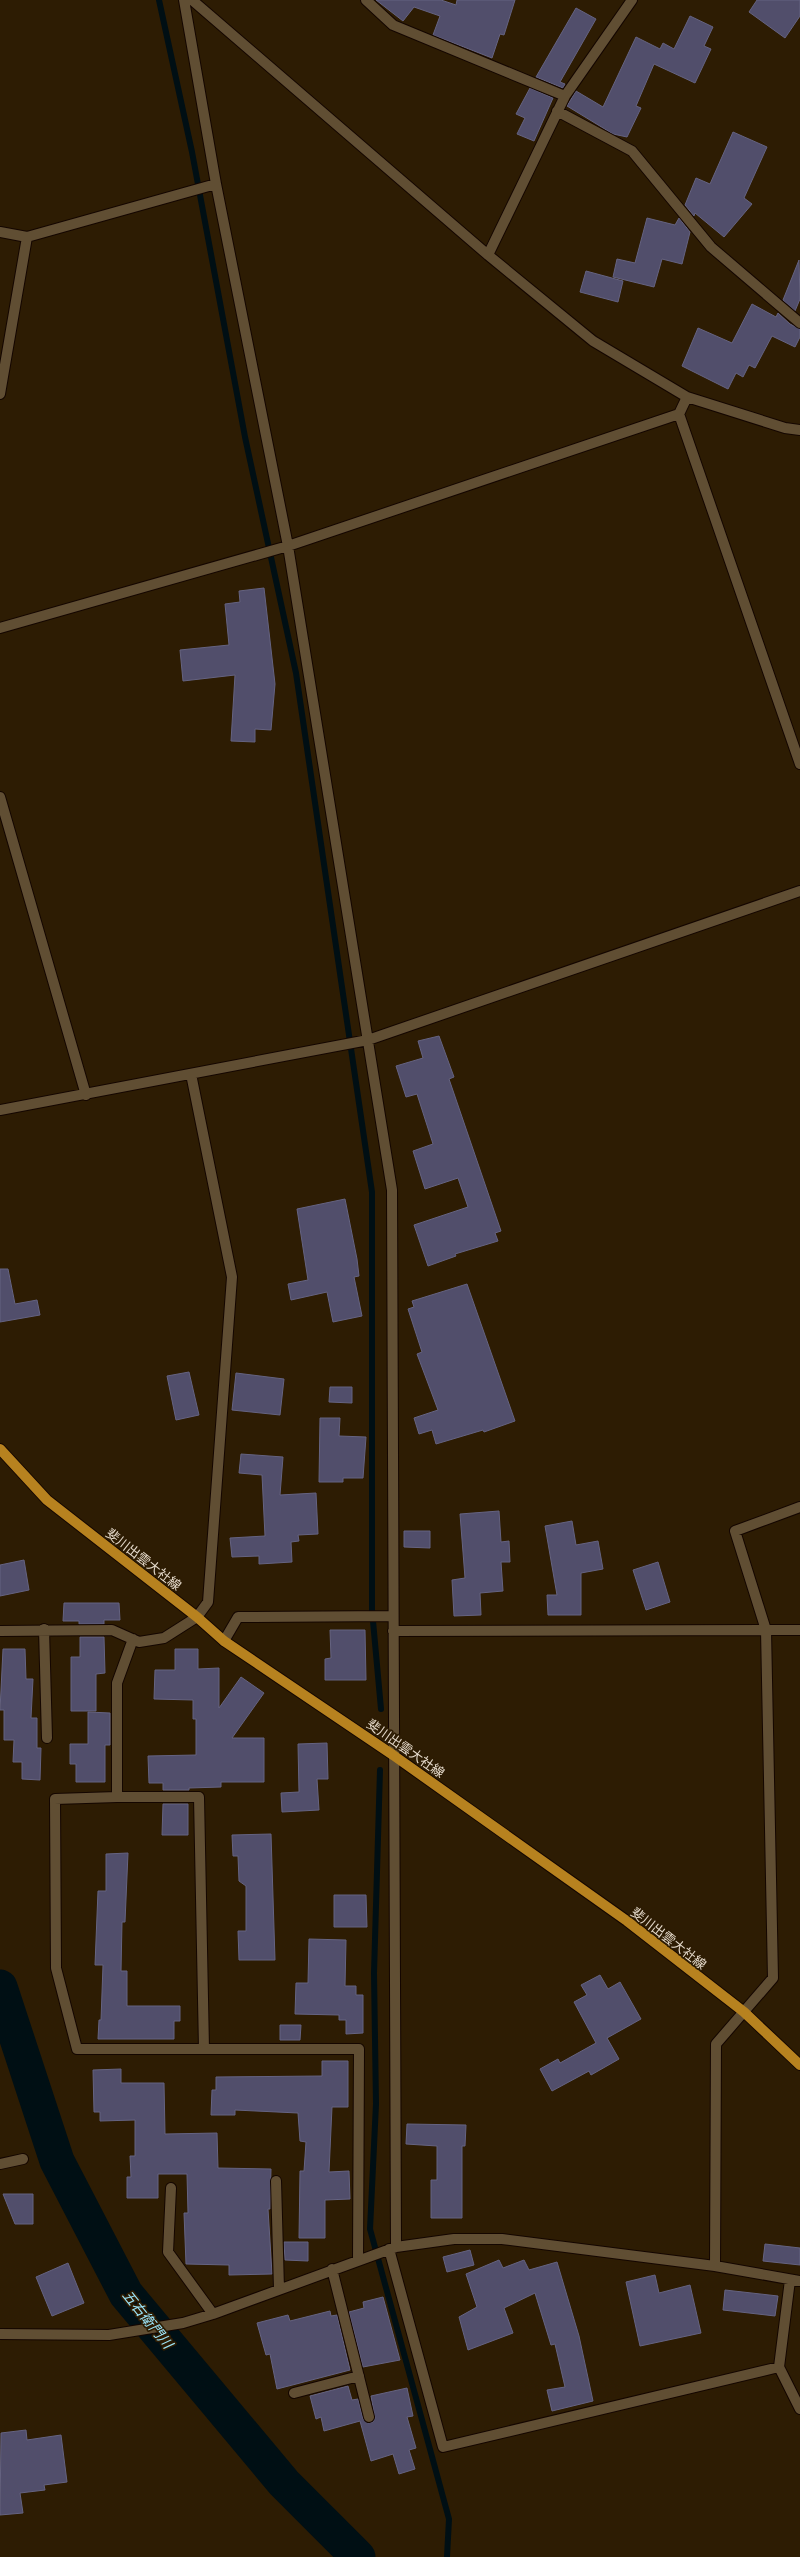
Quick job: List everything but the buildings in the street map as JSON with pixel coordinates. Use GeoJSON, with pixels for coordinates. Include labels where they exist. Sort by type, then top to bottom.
{"type":"FeatureCollection","features":[{"type":"Feature","properties":{"kind":"main road","name":"斐川出雲大社線"},"geometry":{"type":"LineString","coordinates":[[0,1449],[47,1500],[197,1617],[224,1641],[393,1755],[626,1921],[744,2012],[800,2065]]}},
{"type":"Feature","properties":{"kind":"street"},"geometry":{"type":"LineString","coordinates":[[184,0],[216,184],[288,546],[392,1190],[393,2248],[443,2447],[779,2367]]}},
{"type":"Feature","properties":{"kind":"street"},"geometry":{"type":"LineString","coordinates":[[192,0],[488,255],[593,341],[688,397],[785,428],[800,430]]}},
{"type":"Feature","properties":{"kind":"street"},"geometry":{"type":"LineString","coordinates":[[366,0],[393,25],[565,96]]}},
{"type":"Feature","properties":{"kind":"street"},"geometry":{"type":"LineString","coordinates":[[488,255],[565,96],[632,0]]}},
{"type":"Feature","properties":{"kind":"street"},"geometry":{"type":"LineString","coordinates":[[557,111],[632,151],[711,247],[800,324]]}},
{"type":"Feature","properties":{"kind":"street"},"geometry":{"type":"LineString","coordinates":[[0,232],[27,236],[216,184]]}},
{"type":"Feature","properties":{"kind":"street"},"geometry":{"type":"LineString","coordinates":[[0,394],[27,236]]}},
{"type":"Feature","properties":{"kind":"street"},"geometry":{"type":"LineString","coordinates":[[0,628],[288,546],[679,414],[688,397]]}},
{"type":"Feature","properties":{"kind":"street"},"geometry":{"type":"LineString","coordinates":[[679,414],[800,764]]}},
{"type":"Feature","properties":{"kind":"street"},"geometry":{"type":"LineString","coordinates":[[0,797],[86,1095]]}},
{"type":"Feature","properties":{"kind":"street"},"geometry":{"type":"LineString","coordinates":[[0,1110],[86,1095],[368,1040],[800,891]]}},
{"type":"Feature","properties":{"kind":"street"},"geometry":{"type":"LineString","coordinates":[[0,1630],[112,1630],[139,1642],[164,1638],[197,1617],[208,1602],[232,1277],[191,1074]]}},
{"type":"Feature","properties":{"kind":"street"},"geometry":{"type":"LineString","coordinates":[[715,2266],[716,2044],[773,1978],[766,1630],[735,1530],[800,1507]]}},
{"type":"Feature","properties":{"kind":"street"},"geometry":{"type":"LineString","coordinates":[[224,1641],[238,1617],[393,1616]]}},
{"type":"Feature","properties":{"kind":"street"},"geometry":{"type":"LineString","coordinates":[[44,1629],[46,1738]]}},
{"type":"Feature","properties":{"kind":"street"},"geometry":{"type":"LineString","coordinates":[[393,1631],[800,1630]]}},
{"type":"Feature","properties":{"kind":"street"},"geometry":{"type":"LineString","coordinates":[[117,1797],[117,1683],[133,1639]]}},
{"type":"Feature","properties":{"kind":"street"},"geometry":{"type":"LineString","coordinates":[[204,2049],[199,1797],[55,1799],[56,1968],[77,2049],[204,2049],[359,2049],[358,2260]]}},
{"type":"Feature","properties":{"kind":"street"},"geometry":{"type":"LineString","coordinates":[[0,2164],[23,2159]]}},
{"type":"Feature","properties":{"kind":"street"},"geometry":{"type":"LineString","coordinates":[[276,2181],[279,2290]]}},
{"type":"Feature","properties":{"kind":"street"},"geometry":{"type":"LineString","coordinates":[[171,2188],[168,2252],[213,2314]]}},
{"type":"Feature","properties":{"kind":"street"},"geometry":{"type":"LineString","coordinates":[[0,2334],[109,2335],[183,2323],[213,2314],[332,2269],[393,2248],[454,2239],[502,2239],[715,2266],[795,2280],[779,2367],[800,2409]]}},
{"type":"Feature","properties":{"kind":"street"},"geometry":{"type":"LineString","coordinates":[[332,2269],[369,2417]]}},
{"type":"Feature","properties":{"kind":"street"},"geometry":{"type":"LineString","coordinates":[[294,2393],[359,2376]]}},
{"type":"Feature","properties":{"kind":"waterway"},"geometry":{"type":"LineString","coordinates":[[159,0],[192,152],[245,437],[296,673],[372,1192],[372,1610],[381,1709]]}},
{"type":"Feature","properties":{"kind":"waterway"},"geometry":{"type":"LineString","coordinates":[[380,1770],[374,1973],[376,2104],[370,2229],[449,2519],[447,2557]]}},
{"type":"Feature","properties":{"kind":"waterway","name":"五右衛門川"},"geometry":{"type":"LineString","coordinates":[[0,1987],[57,2161],[126,2294],[284,2483],[358,2557]]}}]}
